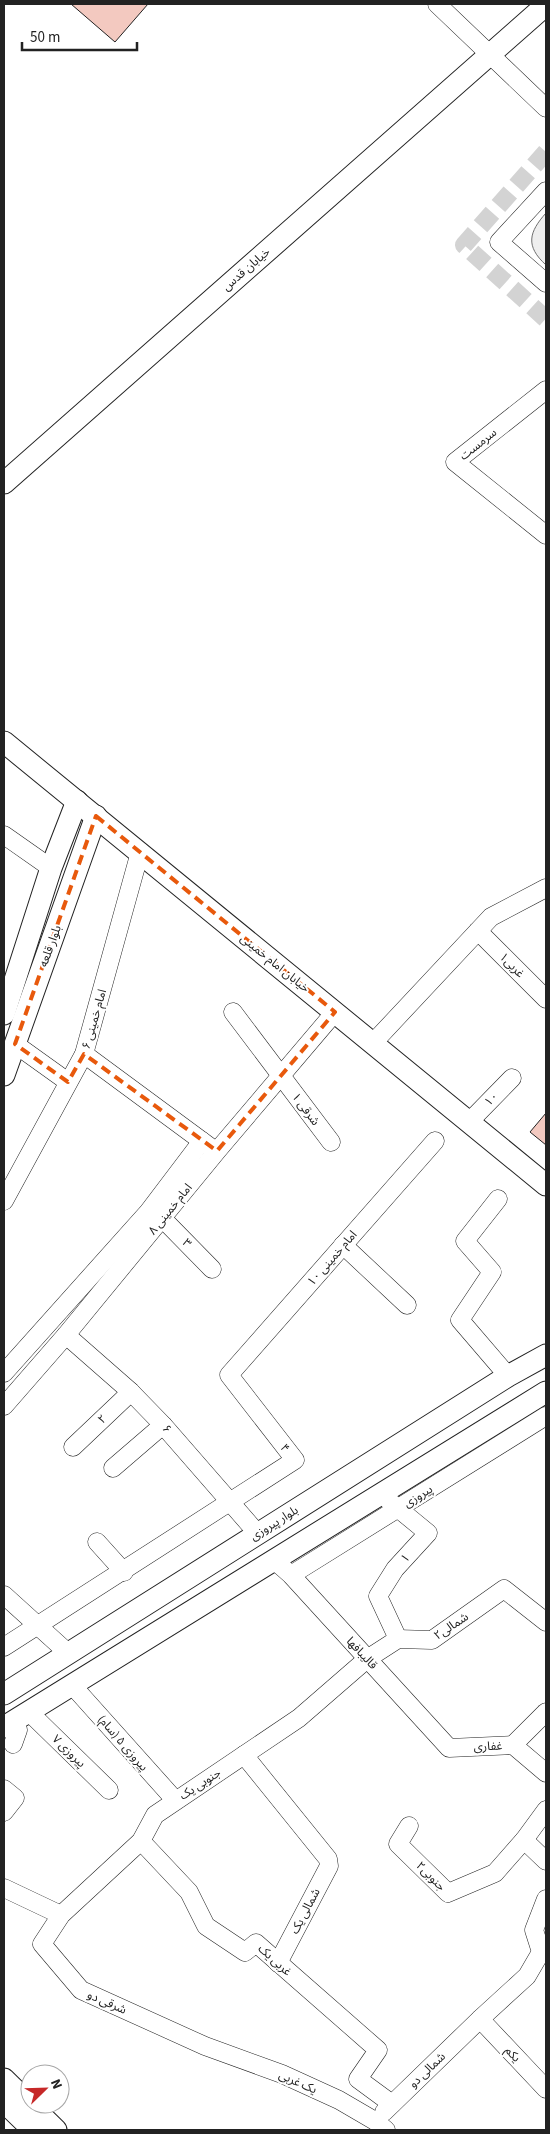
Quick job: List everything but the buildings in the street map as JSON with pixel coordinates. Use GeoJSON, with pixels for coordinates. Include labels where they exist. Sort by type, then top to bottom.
{"type":"FeatureCollection","features":[{"type":"Feature","properties":{"kind":"main road","name":"خیابان قدس"},"geometry":{"type":"LineString","coordinates":[[4,483],[546,5]]}},
{"type":"Feature","properties":{"kind":"main road","name":"خیابان امام خمینی"},"geometry":{"type":"LineString","coordinates":[[4,742],[546,1185]]}},
{"type":"Feature","properties":{"kind":"main road","name":"بلوار قلعه"},"geometry":{"type":"LineString","coordinates":[[4,1014],[50,868],[78,801]]}},
{"type":"Feature","properties":{"kind":"main road","name":"بلوار قلعه"},"geometry":{"type":"LineString","coordinates":[[4,1075],[96,816]]}},
{"type":"Feature","properties":{"kind":"main road","name":"بلوار پیروزی"},"geometry":{"type":"LineString","coordinates":[[4,1694],[508,1376],[546,1355]]}},
{"type":"Feature","properties":{"kind":"main road"},"geometry":{"type":"LineString","coordinates":[[15,1726],[72,1685],[546,1392]]}},
{"type":"Feature","properties":{"kind":"main road"},"geometry":{"type":"LineString","coordinates":[[4,2080],[56,2130]]}},
{"type":"Feature","properties":{"kind":"main road"},"geometry":{"type":"LineString","coordinates":[[4,2102],[33,2130]]}},
{"type":"Feature","properties":{"kind":"street"},"geometry":{"type":"LineString","coordinates":[[438,4],[546,108]]}},
{"type":"Feature","properties":{"kind":"street"},"geometry":{"type":"LineString","coordinates":[[546,191],[499,242],[546,283]]}},
{"type":"Feature","properties":{"kind":"street","name":"سرمست"},"geometry":{"type":"LineString","coordinates":[[546,390],[455,462],[546,536]]}},
{"type":"Feature","properties":{"kind":"street"},"geometry":{"type":"LineString","coordinates":[[4,835],[50,868]]}},
{"type":"Feature","properties":{"kind":"street","name":"امام خمینی ۶"},"geometry":{"type":"LineString","coordinates":[[4,1201],[84,1054],[140,852]]}},
{"type":"Feature","properties":{"kind":"street"},"geometry":{"type":"LineString","coordinates":[[373,1044],[491,917],[546,888]]}},
{"type":"Feature","properties":{"kind":"street","name":"غربی۱"},"geometry":{"type":"LineString","coordinates":[[478,931],[546,999]]}},
{"type":"Feature","properties":{"kind":"street","name":"۱ شرقی"},"geometry":{"type":"LineString","coordinates":[[233,1012],[331,1142]]}},
{"type":"Feature","properties":{"kind":"street","name":"امام خمینی ۸"},"geometry":{"type":"LineString","coordinates":[[4,1406],[66,1335],[217,1151],[335,1012]]}},
{"type":"Feature","properties":{"kind":"street"},"geometry":{"type":"LineString","coordinates":[[15,1044],[68,1082]]}},
{"type":"Feature","properties":{"kind":"street"},"geometry":{"type":"LineString","coordinates":[[84,1054],[217,1151]]}},
{"type":"Feature","properties":{"kind":"street","name":"۱۰"},"geometry":{"type":"LineString","coordinates":[[470,1121],[512,1078]]}},
{"type":"Feature","properties":{"kind":"street"},"geometry":{"type":"LineString","coordinates":[[4,1373],[149,1210],[202,1141]]}},
{"type":"Feature","properties":{"kind":"street","name":"امام خمینی ۱۰"},"geometry":{"type":"LineString","coordinates":[[229,1376],[435,1141]]}},
{"type":"Feature","properties":{"kind":"street"},"geometry":{"type":"LineString","coordinates":[[498,1199],[466,1241],[492,1272],[460,1320],[508,1376]]}},
{"type":"Feature","properties":{"kind":"street","name":"۳"},"geometry":{"type":"LineString","coordinates":[[162,1218],[212,1269]]}},
{"type":"Feature","properties":{"kind":"street"},"geometry":{"type":"LineString","coordinates":[[343,1245],[407,1305]]}},
{"type":"Feature","properties":{"kind":"street","name":"۶"},"geometry":{"type":"LineString","coordinates":[[66,1335],[131,1392],[163,1425],[258,1534]]}},
{"type":"Feature","properties":{"kind":"street","name":"۴"},"geometry":{"type":"LineString","coordinates":[[229,1376],[294,1460],[231,1501]]}},
{"type":"Feature","properties":{"kind":"street","name":"۲"},"geometry":{"type":"LineString","coordinates":[[73,1446],[131,1392]]}},
{"type":"Feature","properties":{"kind":"street","name":"پیروزی"},"geometry":{"type":"LineString","coordinates":[[291,1575],[546,1416]]}},
{"type":"Feature","properties":{"kind":"street"},"geometry":{"type":"LineString","coordinates":[[113,1468],[163,1425]]}},
{"type":"Feature","properties":{"kind":"street","name":"۱"},"geometry":{"type":"LineString","coordinates":[[382,1494],[397,1509],[428,1533],[395,1569],[378,1596],[398,1639]]}},
{"type":"Feature","properties":{"kind":"street"},"geometry":{"type":"LineString","coordinates":[[4,1647],[124,1572],[231,1501]]}},
{"type":"Feature","properties":{"kind":"street"},"geometry":{"type":"LineString","coordinates":[[97,1542],[124,1572]]}},
{"type":"Feature","properties":{"kind":"street","name":"قالیبافها"},"geometry":{"type":"LineString","coordinates":[[274,1560],[291,1575],[449,1748]]}},
{"type":"Feature","properties":{"kind":"street","name":"شمالی۲"},"geometry":{"type":"LineString","coordinates":[[398,1639],[432,1640],[504,1589],[546,1622]]}},
{"type":"Feature","properties":{"kind":"street"},"geometry":{"type":"LineString","coordinates":[[4,1595],[68,1653]]}},
{"type":"Feature","properties":{"kind":"street"},"geometry":{"type":"LineString","coordinates":[[367,1659],[398,1639]]}},
{"type":"Feature","properties":{"kind":"street","name":"جنوبی یک"},"geometry":{"type":"LineString","coordinates":[[57,1921],[141,1841],[155,1815],[299,1718],[367,1659]]}},
{"type":"Feature","properties":{"kind":"street","name":"پیروزی ۵ (سام)"},"geometry":{"type":"LineString","coordinates":[[72,1685],[175,1800]]}},
{"type":"Feature","properties":{"kind":"street"},"geometry":{"type":"LineString","coordinates":[[513,1745],[546,1712]]}},
{"type":"Feature","properties":{"kind":"street","name":"پیروزی ۷"},"geometry":{"type":"LineString","coordinates":[[15,1726],[109,1790]]}},
{"type":"Feature","properties":{"kind":"street","name":"غفاری"},"geometry":{"type":"LineString","coordinates":[[449,1748],[513,1745],[546,1773]]}},
{"type":"Feature","properties":{"kind":"street","name":"شمالی یک"},"geometry":{"type":"LineString","coordinates":[[244,1755],[328,1859],[328,1866],[278,1963]]}},
{"type":"Feature","properties":{"kind":"street"},"geometry":{"type":"LineString","coordinates":[[4,1788],[14,1798],[4,1812]]}},
{"type":"Feature","properties":{"kind":"street","name":"جنوبی۲"},"geometry":{"type":"LineString","coordinates":[[409,1826],[398,1844],[448,1893],[495,1873],[524,1840],[546,1810]]}},
{"type":"Feature","properties":{"kind":"street"},"geometry":{"type":"LineString","coordinates":[[524,1840],[546,1861]]}},
{"type":"Feature","properties":{"kind":"street","name":"غربی یک"},"geometry":{"type":"LineString","coordinates":[[141,1841],[189,1892],[206,1926],[245,1952],[256,1943],[378,2050],[358,2079],[392,2104]]}},
{"type":"Feature","properties":{"kind":"street"},"geometry":{"type":"LineString","coordinates":[[4,1888],[57,1921]]}},
{"type":"Feature","properties":{"kind":"street"},"geometry":{"type":"LineString","coordinates":[[480,2019],[527,1976],[542,1952],[534,1930],[546,1899]]}},
{"type":"Feature","properties":{"kind":"street","name":"شرقی دو"},"geometry":{"type":"LineString","coordinates":[[57,1921],[42,1944],[81,1990],[205,2046]]}},
{"type":"Feature","properties":{"kind":"street","name":"یکم"},"geometry":{"type":"LineString","coordinates":[[480,2019],[546,2089]]}},
{"type":"Feature","properties":{"kind":"street","name":"شمالی دو"},"geometry":{"type":"LineString","coordinates":[[380,2126],[392,2104],[480,2019]]}},
{"type":"Feature","properties":{"kind":"street","name":"یک غربی"},"geometry":{"type":"LineString","coordinates":[[205,2046],[282,2074],[339,2100],[380,2126]]}},
{"type":"Feature","properties":{"kind":"highlighted area"},"geometry":{"type":"Polygon","coordinates":[[[96,816],[335,1012],[217,1151],[84,1054],[68,1082],[15,1044],[96,816]]]}},
{"type":"Feature","properties":{"kind":"shaded area"},"geometry":{"type":"Polygon","coordinates":[[[546,213],[546,265],[535,252],[532,239],[536,226],[546,213]]]}},
{"type":"Feature","properties":{"kind":"tunnel"},"geometry":{"type":"LineString","coordinates":[[546,152],[464,245],[546,319]]}}]}
